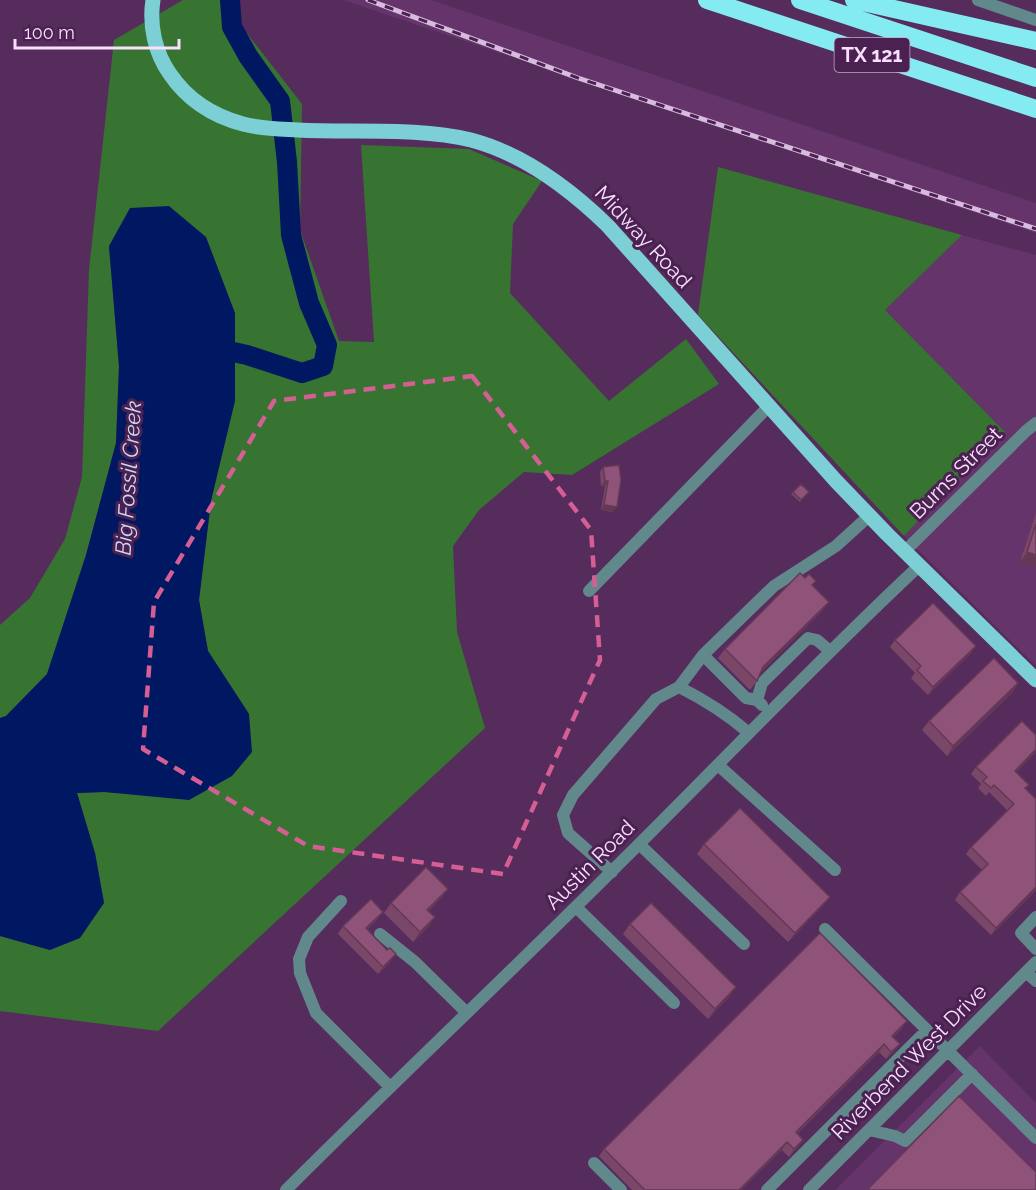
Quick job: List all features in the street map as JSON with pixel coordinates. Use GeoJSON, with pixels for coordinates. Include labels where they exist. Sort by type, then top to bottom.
{"type":"FeatureCollection","features":[{"type":"Feature","properties":{"kind":"highway","name":"TX 121"},"geometry":{"type":"LineString","coordinates":[[707,0],[1036,110]]}},
{"type":"Feature","properties":{"kind":"highway","name":"TX 121"},"geometry":{"type":"LineString","coordinates":[[800,0],[1036,78]]}},
{"type":"Feature","properties":{"kind":"highway"},"geometry":{"type":"LineString","coordinates":[[854,0],[1036,41]]}},
{"type":"Feature","properties":{"kind":"main road","name":"Midway Road"},"geometry":{"type":"LineString","coordinates":[[153,0],[152,22],[158,52],[176,83],[187,95],[230,120],[260,128],[396,133],[468,140],[505,152],[540,171],[576,196],[608,226],[869,516],[1036,680]]}},
{"type":"Feature","properties":{"kind":"street"},"geometry":{"type":"LineString","coordinates":[[978,0],[1036,20]]}},
{"type":"Feature","properties":{"kind":"street"},"geometry":{"type":"LineString","coordinates":[[589,591],[769,406]]}},
{"type":"Feature","properties":{"kind":"street","name":"Burns Street"},"geometry":{"type":"LineString","coordinates":[[904,551],[1026,430],[1036,423]]}},
{"type":"Feature","properties":{"kind":"street"},"geometry":{"type":"LineString","coordinates":[[612,872],[568,833],[563,815],[573,795],[656,699],[679,687],[703,655],[774,586],[836,546],[869,516]]}},
{"type":"Feature","properties":{"kind":"street","name":"Austin Road"},"geometry":{"type":"LineString","coordinates":[[286,1190],[576,908],[830,651],[919,566]]}},
{"type":"Feature","properties":{"kind":"street"},"geometry":{"type":"LineString","coordinates":[[756,700],[762,683],[808,639],[817,640],[830,651]]}},
{"type":"Feature","properties":{"kind":"street"},"geometry":{"type":"LineString","coordinates":[[703,655],[746,698],[756,700],[769,712]]}},
{"type":"Feature","properties":{"kind":"street"},"geometry":{"type":"LineString","coordinates":[[679,687],[728,715],[749,733]]}},
{"type":"Feature","properties":{"kind":"street"},"geometry":{"type":"LineString","coordinates":[[718,765],[835,870]]}},
{"type":"Feature","properties":{"kind":"street"},"geometry":{"type":"LineString","coordinates":[[639,844],[744,944]]}},
{"type":"Feature","properties":{"kind":"street"},"geometry":{"type":"LineString","coordinates":[[341,901],[308,937],[299,959],[300,973],[316,1013],[390,1087]]}},
{"type":"Feature","properties":{"kind":"street"},"geometry":{"type":"LineString","coordinates":[[576,908],[674,1003]]}},
{"type":"Feature","properties":{"kind":"street"},"geometry":{"type":"LineString","coordinates":[[1036,917],[1021,933],[1036,949]]}},
{"type":"Feature","properties":{"kind":"street"},"geometry":{"type":"LineString","coordinates":[[825,929],[1036,1138]]}},
{"type":"Feature","properties":{"kind":"street"},"geometry":{"type":"LineString","coordinates":[[380,934],[415,962],[467,1013]]}},
{"type":"Feature","properties":{"kind":"street","name":"Riverbend West Drive"},"geometry":{"type":"LineString","coordinates":[[809,1190],[948,1051],[1031,976],[1036,962]]}},
{"type":"Feature","properties":{"kind":"street"},"geometry":{"type":"LineString","coordinates":[[767,1190],[927,1030]]}},
{"type":"Feature","properties":{"kind":"street"},"geometry":{"type":"LineString","coordinates":[[868,1131],[894,1136],[905,1141],[972,1074]]}},
{"type":"Feature","properties":{"kind":"street"},"geometry":{"type":"LineString","coordinates":[[594,1163],[621,1190]]}},
{"type":"Feature","properties":{"kind":"highlighted area"},"geometry":{"type":"Polygon","coordinates":[[[472,376],[591,530],[600,660],[503,874],[308,846],[143,749],[154,602],[274,401],[472,376]]]}},
{"type":"Feature","properties":{"kind":"shaded area"},"geometry":{"type":"Polygon","coordinates":[[[343,0],[431,0],[1036,203],[1036,233],[343,0]]]}},
{"type":"Feature","properties":{"kind":"shaded area"},"geometry":{"type":"Polygon","coordinates":[[[962,235],[1036,255],[1036,666],[904,536],[1005,432],[885,310],[962,235]]]}},
{"type":"Feature","properties":{"kind":"shaded area"},"geometry":{"type":"Polygon","coordinates":[[[980,1046],[1036,1103],[1036,1190],[835,1190],[980,1046]]]}},
{"type":"Feature","properties":{"kind":"green space"},"geometry":{"type":"Polygon","coordinates":[[[183,0],[221,0],[302,104],[300,230],[339,341],[374,342],[361,145],[469,149],[542,181],[513,224],[510,293],[609,401],[686,339],[719,384],[572,475],[524,472],[479,510],[453,546],[457,632],[485,728],[158,1031],[0,1011],[0,936],[50,950],[104,903],[95,853],[77,793],[104,792],[249,714],[208,651],[199,600],[211,501],[109,246],[119,366],[116,443],[86,555],[47,674],[6,716],[0,718],[0,625],[30,598],[65,539],[82,477],[89,270],[114,40],[183,0]]]}},
{"type":"Feature","properties":{"kind":"green space"},"geometry":{"type":"Polygon","coordinates":[[[718,167],[962,235],[885,310],[1005,432],[904,536],[698,315],[718,167]]]}},
{"type":"Feature","properties":{"kind":"water"},"geometry":{"type":"Polygon","coordinates":[[[169,206],[206,237],[235,313],[235,401],[211,501],[199,600],[208,651],[249,714],[252,752],[232,776],[189,800],[104,792],[77,793],[95,853],[104,903],[80,938],[50,950],[0,936],[0,718],[6,716],[47,674],[86,555],[116,443],[119,366],[109,246],[130,208],[169,206]]]}},
{"type":"Feature","properties":{"kind":"building"},"geometry":{"type":"Polygon","coordinates":[[[619,465],[621,480],[617,507],[604,505],[608,481],[605,481],[603,467],[619,465]]]}},
{"type":"Feature","properties":{"kind":"building"},"geometry":{"type":"Polygon","coordinates":[[[801,484],[809,492],[801,500],[793,492],[801,484]]]}},
{"type":"Feature","properties":{"kind":"building"},"geometry":{"type":"Polygon","coordinates":[[[1036,524],[1036,555],[1027,552],[1036,524]]]}},
{"type":"Feature","properties":{"kind":"building"},"geometry":{"type":"Polygon","coordinates":[[[800,573],[805,578],[809,574],[816,581],[812,585],[829,602],[763,667],[757,681],[725,649],[800,573]]]}},
{"type":"Feature","properties":{"kind":"building"},"geometry":{"type":"Polygon","coordinates":[[[933,603],[976,646],[933,687],[917,670],[921,666],[895,640],[933,603]]]}},
{"type":"Feature","properties":{"kind":"building"},"geometry":{"type":"Polygon","coordinates":[[[994,658],[1018,683],[953,746],[929,721],[994,658]]]}},
{"type":"Feature","properties":{"kind":"building"},"geometry":{"type":"Polygon","coordinates":[[[1022,721],[1036,735],[1036,749],[1015,771],[1029,785],[1025,788],[1036,799],[1036,887],[996,928],[960,892],[988,864],[971,847],[1014,804],[994,785],[991,788],[983,781],[987,777],[976,767],[1022,721]]]}},
{"type":"Feature","properties":{"kind":"building"},"geometry":{"type":"Polygon","coordinates":[[[740,808],[830,897],[795,933],[704,844],[740,808]]]}},
{"type":"Feature","properties":{"kind":"building"},"geometry":{"type":"Polygon","coordinates":[[[426,867],[448,889],[427,910],[435,917],[420,932],[391,903],[426,867]]]}},
{"type":"Feature","properties":{"kind":"building"},"geometry":{"type":"Polygon","coordinates":[[[371,899],[383,912],[366,928],[387,950],[390,948],[396,954],[383,967],[343,926],[371,899]]]}},
{"type":"Feature","properties":{"kind":"building"},"geometry":{"type":"Polygon","coordinates":[[[651,903],[736,987],[715,1009],[630,924],[651,903]]]}},
{"type":"Feature","properties":{"kind":"building"},"geometry":{"type":"Polygon","coordinates":[[[820,933],[907,1021],[892,1036],[900,1044],[891,1052],[884,1044],[796,1132],[803,1140],[794,1149],[787,1142],[739,1190],[645,1190],[604,1149],[820,933]]]}},
{"type":"Feature","properties":{"kind":"building"},"geometry":{"type":"Polygon","coordinates":[[[959,1096],[1036,1172],[1036,1190],[867,1190],[959,1096]]]}},
{"type":"Feature","properties":{"kind":"waterway","name":"Big Fossil Creek"},"geometry":{"type":"LineString","coordinates":[[211,347],[247,355],[302,373],[323,366],[327,345],[309,303],[291,235],[287,162],[280,101],[248,56],[232,27],[230,0]]}},
{"type":"Feature","properties":{"kind":"railway"},"geometry":{"type":"LineString","coordinates":[[368,0],[578,78],[1036,229]]}}]}
